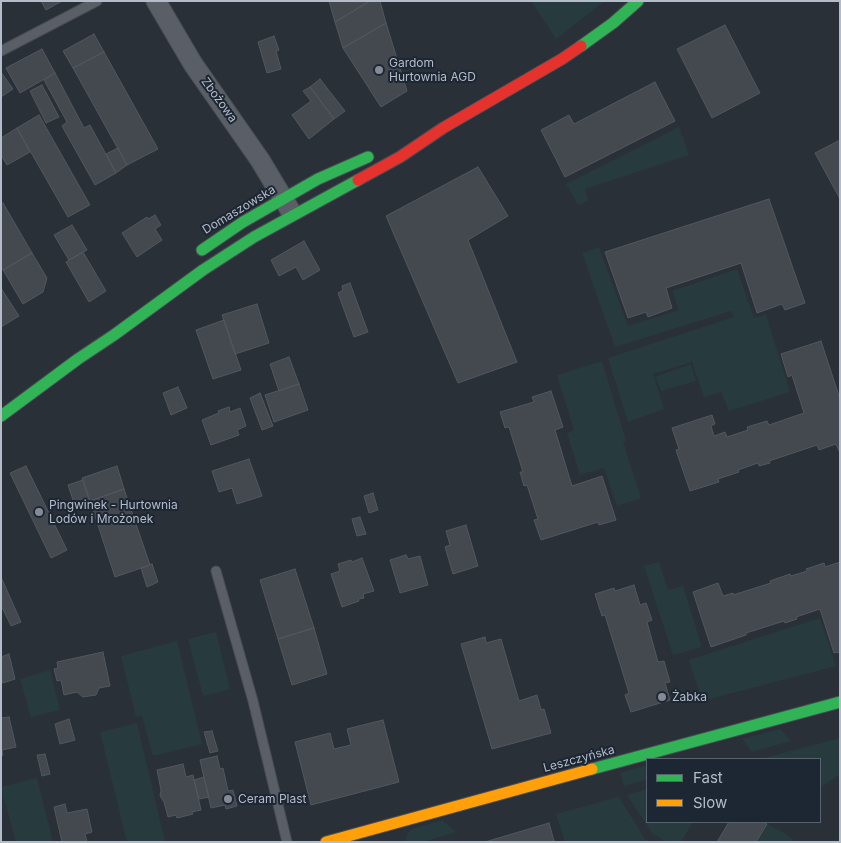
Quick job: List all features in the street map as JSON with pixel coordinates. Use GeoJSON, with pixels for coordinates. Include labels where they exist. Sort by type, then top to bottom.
{"type":"FeatureCollection","features":[{"type":"Feature","properties":{"kind":"street","name":"Zbożowa"},"geometry":{"type":"LineString","coordinates":[[156,1],[193,64],[256,153],[293,216]]}},
{"type":"Feature","properties":{"kind":"street"},"geometry":{"type":"LineString","coordinates":[[1,416],[78,359],[242,244],[400,156],[443,128],[562,59],[606,28],[638,1]]}},
{"type":"Feature","properties":{"kind":"street"},"geometry":{"type":"LineString","coordinates":[[401,144],[443,128]]}},
{"type":"Feature","properties":{"kind":"street","name":"Domaszowska"},"geometry":{"type":"LineString","coordinates":[[192,256],[244,222],[323,176],[376,154]]}},
{"type":"Feature","properties":{"kind":"street"},"geometry":{"type":"LineString","coordinates":[[78,359],[122,315]]}},
{"type":"Feature","properties":{"kind":"street","name":"Leszczyńska"},"geometry":{"type":"LineString","coordinates":[[648,758],[840,702]]}},
{"type":"Feature","properties":{"kind":"street","name":"Leszczyńska"},"geometry":{"type":"LineString","coordinates":[[326,842],[390,833],[646,758]]}},
{"type":"Feature","properties":{"kind":"lane"},"geometry":{"type":"LineString","coordinates":[[1,51],[97,1]]}},
{"type":"Feature","properties":{"kind":"lane"},"geometry":{"type":"LineString","coordinates":[[216,571],[254,701],[287,842]]}},
{"type":"Feature","properties":{"kind":"green space"},"geometry":{"type":"Polygon","coordinates":[[[531,1],[605,1],[556,39],[531,1]]]}},
{"type":"Feature","properties":{"kind":"green space"},"geometry":{"type":"Polygon","coordinates":[[[679,127],[689,155],[585,189],[588,201],[578,205],[566,184],[679,127]]]}},
{"type":"Feature","properties":{"kind":"green space"},"geometry":{"type":"Polygon","coordinates":[[[599,247],[628,326],[679,310],[672,291],[737,269],[754,318],[766,315],[790,392],[729,411],[721,392],[704,397],[692,362],[653,374],[664,409],[628,422],[608,358],[734,317],[731,311],[615,347],[582,253],[599,247]]]}},
{"type":"Feature","properties":{"kind":"green space"},"geometry":{"type":"Polygon","coordinates":[[[602,361],[626,441],[623,442],[641,498],[617,506],[604,468],[580,475],[567,433],[574,430],[557,375],[602,361]]]}},
{"type":"Feature","properties":{"kind":"green space"},"geometry":{"type":"Polygon","coordinates":[[[691,364],[696,381],[661,391],[655,377],[691,364]]]}},
{"type":"Feature","properties":{"kind":"green space"},"geometry":{"type":"Polygon","coordinates":[[[659,562],[668,590],[683,586],[702,647],[673,655],[644,566],[659,562]]]}},
{"type":"Feature","properties":{"kind":"green space"},"geometry":{"type":"Polygon","coordinates":[[[820,618],[836,666],[702,701],[689,660],[820,618]]]}},
{"type":"Feature","properties":{"kind":"green space"},"geometry":{"type":"Polygon","coordinates":[[[216,632],[230,689],[203,696],[188,639],[216,632]]]}},
{"type":"Feature","properties":{"kind":"green space"},"geometry":{"type":"Polygon","coordinates":[[[177,641],[202,744],[153,756],[142,716],[136,717],[121,656],[177,641]]]}},
{"type":"Feature","properties":{"kind":"green space"},"geometry":{"type":"Polygon","coordinates":[[[50,670],[60,710],[31,717],[20,679],[50,670]]]}},
{"type":"Feature","properties":{"kind":"green space"},"geometry":{"type":"Polygon","coordinates":[[[137,723],[165,842],[127,842],[100,732],[137,723]]]}},
{"type":"Feature","properties":{"kind":"green space"},"geometry":{"type":"Polygon","coordinates":[[[780,729],[791,741],[752,752],[742,739],[780,729]]]}},
{"type":"Feature","properties":{"kind":"green space"},"geometry":{"type":"Polygon","coordinates":[[[840,738],[840,774],[821,787],[821,758],[764,758],[840,738]]]}},
{"type":"Feature","properties":{"kind":"green space"},"geometry":{"type":"Polygon","coordinates":[[[646,765],[646,780],[624,786],[620,773],[646,765]]]}},
{"type":"Feature","properties":{"kind":"green space"},"geometry":{"type":"Polygon","coordinates":[[[37,778],[53,842],[16,842],[1,787],[37,778]]]}},
{"type":"Feature","properties":{"kind":"green space"},"geometry":{"type":"Polygon","coordinates":[[[646,789],[646,823],[692,823],[681,842],[666,842],[652,833],[627,795],[646,789]]]}},
{"type":"Feature","properties":{"kind":"green space"},"geometry":{"type":"Polygon","coordinates":[[[619,797],[645,839],[650,842],[565,842],[556,814],[619,797]]]}},
{"type":"Feature","properties":{"kind":"green space"},"geometry":{"type":"Polygon","coordinates":[[[442,820],[456,832],[423,842],[406,842],[407,834],[412,829],[442,820]]]}},
{"type":"Feature","properties":{"kind":"green space"},"geometry":{"type":"Polygon","coordinates":[[[767,824],[786,834],[794,842],[756,842],[767,824]]]}},
{"type":"Feature","properties":{"kind":"building"},"geometry":{"type":"Polygon","coordinates":[[[41,1],[62,1],[46,10],[41,1]]]}},
{"type":"Feature","properties":{"kind":"building"},"geometry":{"type":"Polygon","coordinates":[[[329,1],[370,1],[335,22],[329,1]]]}},
{"type":"Feature","properties":{"kind":"building"},"geometry":{"type":"Polygon","coordinates":[[[370,1],[380,1],[386,23],[343,48],[335,22],[370,1]]]}},
{"type":"Feature","properties":{"kind":"building","name":"Gardom Hurtownia AGD"},"geometry":{"type":"Polygon","coordinates":[[[386,23],[407,91],[381,107],[343,48],[386,23]]]}},
{"type":"Feature","properties":{"kind":"building"},"geometry":{"type":"Polygon","coordinates":[[[725,25],[760,93],[712,118],[677,49],[725,25]]]}},
{"type":"Feature","properties":{"kind":"building"},"geometry":{"type":"Polygon","coordinates":[[[94,34],[104,52],[73,68],[63,51],[94,34]]]}},
{"type":"Feature","properties":{"kind":"building"},"geometry":{"type":"Polygon","coordinates":[[[274,36],[279,50],[276,51],[281,69],[267,73],[258,42],[274,36]]]}},
{"type":"Feature","properties":{"kind":"building"},"geometry":{"type":"Polygon","coordinates":[[[42,49],[55,73],[20,93],[6,68],[42,49]]]}},
{"type":"Feature","properties":{"kind":"building"},"geometry":{"type":"Polygon","coordinates":[[[104,52],[158,149],[127,165],[73,68],[104,52]]]}},
{"type":"Feature","properties":{"kind":"building"},"geometry":{"type":"Polygon","coordinates":[[[1,72],[13,89],[1,97],[1,72]]]}},
{"type":"Feature","properties":{"kind":"building"},"geometry":{"type":"Polygon","coordinates":[[[55,73],[84,128],[90,125],[116,173],[95,185],[62,126],[67,122],[44,80],[55,73]]]}},
{"type":"Feature","properties":{"kind":"building"},"geometry":{"type":"Polygon","coordinates":[[[320,79],[345,111],[334,119],[310,87],[320,79]]]}},
{"type":"Feature","properties":{"kind":"building"},"geometry":{"type":"Polygon","coordinates":[[[655,82],[675,121],[565,177],[541,130],[569,115],[574,124],[655,82]]]}},
{"type":"Feature","properties":{"kind":"building"},"geometry":{"type":"Polygon","coordinates":[[[42,85],[59,117],[46,123],[30,91],[42,85]]]}},
{"type":"Feature","properties":{"kind":"building"},"geometry":{"type":"Polygon","coordinates":[[[310,87],[334,119],[309,139],[292,115],[311,101],[303,91],[310,87]]]}},
{"type":"Feature","properties":{"kind":"building"},"geometry":{"type":"Polygon","coordinates":[[[39,115],[90,205],[68,217],[17,128],[39,115]]]}},
{"type":"Feature","properties":{"kind":"building"},"geometry":{"type":"Polygon","coordinates":[[[17,128],[30,152],[7,165],[1,155],[1,138],[17,128]]]}},
{"type":"Feature","properties":{"kind":"building"},"geometry":{"type":"Polygon","coordinates":[[[840,140],[840,199],[815,153],[840,140]]]}},
{"type":"Feature","properties":{"kind":"building"},"geometry":{"type":"Polygon","coordinates":[[[118,148],[127,165],[116,173],[106,154],[118,148]]]}},
{"type":"Feature","properties":{"kind":"building"},"geometry":{"type":"Polygon","coordinates":[[[478,167],[508,216],[468,240],[517,362],[458,383],[386,216],[478,167]]]}},
{"type":"Feature","properties":{"kind":"building"},"geometry":{"type":"Polygon","coordinates":[[[769,199],[805,303],[785,310],[782,304],[757,313],[741,263],[666,288],[672,308],[648,317],[646,312],[628,318],[605,252],[769,199]]]}},
{"type":"Feature","properties":{"kind":"building"},"geometry":{"type":"Polygon","coordinates":[[[3,203],[32,253],[3,270],[1,267],[1,205],[3,203]]]}},
{"type":"Feature","properties":{"kind":"building"},"geometry":{"type":"Polygon","coordinates":[[[155,215],[161,225],[155,229],[162,240],[137,257],[122,233],[147,217],[148,219],[155,215]]]}},
{"type":"Feature","properties":{"kind":"building"},"geometry":{"type":"Polygon","coordinates":[[[72,225],[87,250],[69,260],[54,235],[72,225]]]}},
{"type":"Feature","properties":{"kind":"building"},"geometry":{"type":"Polygon","coordinates":[[[304,241],[320,270],[303,280],[296,267],[279,276],[271,260],[304,241]]]}},
{"type":"Feature","properties":{"kind":"building"},"geometry":{"type":"Polygon","coordinates":[[[83,252],[106,291],[89,302],[66,262],[83,252]]]}},
{"type":"Feature","properties":{"kind":"building"},"geometry":{"type":"Polygon","coordinates":[[[32,253],[47,278],[43,292],[23,304],[3,270],[32,253]]]}},
{"type":"Feature","properties":{"kind":"building"},"geometry":{"type":"Polygon","coordinates":[[[350,283],[368,332],[354,337],[338,293],[343,290],[342,286],[350,283]]]}},
{"type":"Feature","properties":{"kind":"building"},"geometry":{"type":"Polygon","coordinates":[[[1,288],[19,316],[1,327],[1,288]]]}},
{"type":"Feature","properties":{"kind":"building"},"geometry":{"type":"Polygon","coordinates":[[[257,304],[269,343],[235,354],[222,315],[257,304]]]}},
{"type":"Feature","properties":{"kind":"building"},"geometry":{"type":"Polygon","coordinates":[[[224,320],[241,370],[213,379],[196,330],[224,320]]]}},
{"type":"Feature","properties":{"kind":"building"},"geometry":{"type":"Polygon","coordinates":[[[821,341],[840,399],[840,451],[836,444],[819,450],[817,445],[769,461],[770,463],[759,466],[758,463],[738,470],[739,472],[718,479],[719,482],[690,491],[676,450],[679,449],[672,428],[712,415],[715,424],[711,426],[714,436],[725,432],[727,437],[748,430],[747,427],[767,421],[769,425],[804,413],[792,375],[788,377],[781,354],[821,341]]]}},
{"type":"Feature","properties":{"kind":"building"},"geometry":{"type":"Polygon","coordinates":[[[289,357],[299,384],[279,391],[270,364],[289,357]]]}},
{"type":"Feature","properties":{"kind":"building"},"geometry":{"type":"Polygon","coordinates":[[[299,384],[308,410],[274,422],[265,395],[299,384]]]}},
{"type":"Feature","properties":{"kind":"building"},"geometry":{"type":"Polygon","coordinates":[[[178,387],[187,408],[171,415],[163,393],[178,387]]]}},
{"type":"Feature","properties":{"kind":"building"},"geometry":{"type":"Polygon","coordinates":[[[551,391],[563,427],[555,430],[572,486],[602,476],[616,520],[599,525],[598,522],[541,540],[534,520],[538,519],[527,485],[524,486],[520,472],[523,472],[509,427],[505,428],[500,412],[534,402],[532,397],[551,391]]]}},
{"type":"Feature","properties":{"kind":"building"},"geometry":{"type":"Polygon","coordinates":[[[260,393],[273,426],[262,430],[250,398],[260,393]]]}},
{"type":"Feature","properties":{"kind":"building"},"geometry":{"type":"Polygon","coordinates":[[[229,407],[230,412],[240,408],[246,426],[237,430],[239,435],[211,445],[202,420],[229,407]]]}},
{"type":"Feature","properties":{"kind":"building"},"geometry":{"type":"Polygon","coordinates":[[[249,459],[262,496],[237,504],[232,488],[219,492],[212,471],[249,459]]]}},
{"type":"Feature","properties":{"kind":"building","name":"Pingwinek - Hurtownia Lodów i Mrożonek"},"geometry":{"type":"Polygon","coordinates":[[[26,466],[67,550],[51,558],[10,473],[26,466]]]}},
{"type":"Feature","properties":{"kind":"building"},"geometry":{"type":"Polygon","coordinates":[[[117,466],[124,489],[90,501],[82,478],[117,466]]]}},
{"type":"Feature","properties":{"kind":"building"},"geometry":{"type":"Polygon","coordinates":[[[83,480],[90,502],[75,506],[68,485],[83,480]]]}},
{"type":"Feature","properties":{"kind":"building"},"geometry":{"type":"Polygon","coordinates":[[[124,489],[150,565],[115,577],[90,501],[124,489]]]}},
{"type":"Feature","properties":{"kind":"building"},"geometry":{"type":"Polygon","coordinates":[[[373,493],[378,510],[369,513],[364,496],[373,493]]]}},
{"type":"Feature","properties":{"kind":"building"},"geometry":{"type":"Polygon","coordinates":[[[360,517],[366,534],[357,536],[352,519],[360,517]]]}},
{"type":"Feature","properties":{"kind":"building"},"geometry":{"type":"Polygon","coordinates":[[[466,525],[478,566],[453,574],[445,547],[450,545],[446,531],[466,525]]]}},
{"type":"Feature","properties":{"kind":"building"},"geometry":{"type":"Polygon","coordinates":[[[406,555],[408,559],[420,556],[428,585],[400,593],[390,560],[406,555]]]}},
{"type":"Feature","properties":{"kind":"building"},"geometry":{"type":"Polygon","coordinates":[[[362,558],[374,591],[363,594],[364,598],[358,599],[359,601],[342,607],[331,574],[340,571],[338,564],[362,558]]]}},
{"type":"Feature","properties":{"kind":"building"},"geometry":{"type":"Polygon","coordinates":[[[840,562],[840,652],[834,653],[820,609],[796,617],[797,619],[785,623],[784,621],[746,633],[746,635],[711,647],[693,592],[718,583],[723,596],[733,593],[733,595],[771,583],[770,581],[790,574],[791,576],[807,571],[806,569],[824,563],[825,567],[840,562]]]}},
{"type":"Feature","properties":{"kind":"building"},"geometry":{"type":"Polygon","coordinates":[[[152,564],[158,582],[147,587],[141,568],[152,564]]]}},
{"type":"Feature","properties":{"kind":"building"},"geometry":{"type":"Polygon","coordinates":[[[295,569],[314,628],[278,639],[260,580],[295,569]]]}},
{"type":"Feature","properties":{"kind":"building"},"geometry":{"type":"Polygon","coordinates":[[[1,577],[21,622],[11,626],[1,605],[1,577]]]}},
{"type":"Feature","properties":{"kind":"building"},"geometry":{"type":"Polygon","coordinates":[[[634,585],[640,605],[646,603],[652,620],[647,622],[658,662],[664,661],[670,682],[665,683],[670,700],[631,712],[625,695],[629,693],[605,615],[602,616],[595,594],[614,588],[615,591],[634,585]]]}},
{"type":"Feature","properties":{"kind":"building"},"geometry":{"type":"Polygon","coordinates":[[[314,628],[327,674],[292,685],[278,639],[314,628]]]}},
{"type":"Feature","properties":{"kind":"building"},"geometry":{"type":"Polygon","coordinates":[[[485,637],[486,643],[501,639],[519,701],[537,695],[541,710],[544,709],[551,733],[492,749],[461,644],[485,637]]]}},
{"type":"Feature","properties":{"kind":"building"},"geometry":{"type":"Polygon","coordinates":[[[103,652],[110,686],[99,688],[96,695],[83,697],[77,692],[64,695],[61,680],[57,681],[54,669],[58,668],[57,662],[103,652]]]}},
{"type":"Feature","properties":{"kind":"building"},"geometry":{"type":"Polygon","coordinates":[[[9,654],[15,679],[3,683],[1,677],[1,657],[9,654]]]}},
{"type":"Feature","properties":{"kind":"building"},"geometry":{"type":"Polygon","coordinates":[[[9,717],[16,747],[2,750],[3,755],[1,756],[1,718],[9,717]]]}},
{"type":"Feature","properties":{"kind":"building"},"geometry":{"type":"Polygon","coordinates":[[[69,719],[75,740],[60,744],[55,724],[69,719]]]}},
{"type":"Feature","properties":{"kind":"building"},"geometry":{"type":"Polygon","coordinates":[[[383,720],[399,782],[311,805],[295,742],[330,733],[334,749],[351,745],[347,729],[383,720]]]}},
{"type":"Feature","properties":{"kind":"building"},"geometry":{"type":"Polygon","coordinates":[[[212,731],[218,751],[210,753],[204,732],[212,731]]]}},
{"type":"Feature","properties":{"kind":"building"},"geometry":{"type":"Polygon","coordinates":[[[45,754],[50,774],[42,776],[37,755],[45,754]]]}},
{"type":"Feature","properties":{"kind":"building"},"geometry":{"type":"Polygon","coordinates":[[[217,756],[220,769],[223,768],[228,791],[233,790],[237,806],[226,809],[225,805],[211,808],[200,760],[217,756]]]}},
{"type":"Feature","properties":{"kind":"building"},"geometry":{"type":"Polygon","coordinates":[[[183,764],[186,777],[193,775],[201,810],[177,818],[176,815],[168,817],[164,802],[160,796],[161,790],[157,770],[183,764]]]}},
{"type":"Feature","properties":{"kind":"building"},"geometry":{"type":"Polygon","coordinates":[[[204,777],[209,797],[199,799],[194,780],[204,777]]]}},
{"type":"Feature","properties":{"kind":"building"},"geometry":{"type":"Polygon","coordinates":[[[65,804],[67,813],[87,809],[92,832],[85,834],[87,842],[62,842],[54,807],[65,804]]]}},
{"type":"Feature","properties":{"kind":"building"},"geometry":{"type":"Polygon","coordinates":[[[549,823],[554,841],[551,842],[485,842],[549,823]]]}},
{"type":"Feature","properties":{"kind":"building"},"geometry":{"type":"Polygon","coordinates":[[[728,823],[767,824],[756,842],[717,842],[728,823]]]}},
{"type":"Feature","properties":{"kind":"traffic: fast"},"geometry":{"type":"LineString","coordinates":[[581,46],[613,23],[638,1]]}},
{"type":"Feature","properties":{"kind":"traffic: fast"},"geometry":{"type":"LineString","coordinates":[[202,250],[243,222],[318,179],[368,157]]}},
{"type":"Feature","properties":{"kind":"traffic: fast"},"geometry":{"type":"LineString","coordinates":[[1,416],[203,270],[254,237],[358,180]]}},
{"type":"Feature","properties":{"kind":"traffic: fast"},"geometry":{"type":"LineString","coordinates":[[592,769],[840,702]]}},
{"type":"Feature","properties":{"kind":"traffic: slow"},"geometry":{"type":"LineString","coordinates":[[326,842],[592,769]]}},
{"type":"Feature","properties":{"kind":"traffic: jam"},"geometry":{"type":"LineString","coordinates":[[358,180],[400,157],[443,128],[581,46]]}},
{"type":"Feature","properties":{"kind":"place","name":"Gardom Hurtownia AGD"},"geometry":{"type":"Point","coordinates":[379,70]}},
{"type":"Feature","properties":{"kind":"place","name":"Pingwinek - Hurtownia Lodów i Mrożonek"},"geometry":{"type":"Point","coordinates":[39,512]}},
{"type":"Feature","properties":{"kind":"place","name":"Żabka"},"geometry":{"type":"Point","coordinates":[662,697]}},
{"type":"Feature","properties":{"kind":"place","name":"Ceram Plast"},"geometry":{"type":"Point","coordinates":[228,799]}}]}
